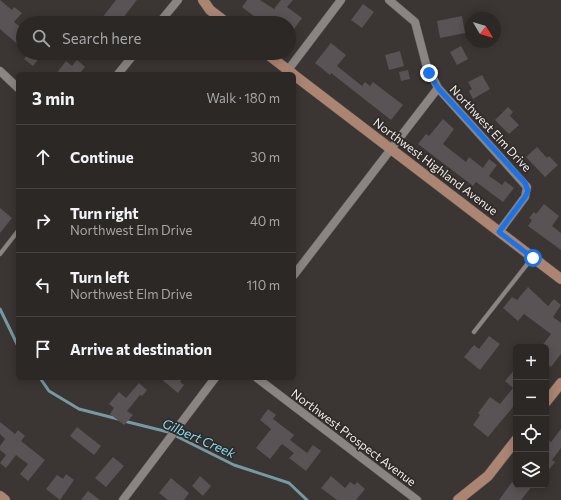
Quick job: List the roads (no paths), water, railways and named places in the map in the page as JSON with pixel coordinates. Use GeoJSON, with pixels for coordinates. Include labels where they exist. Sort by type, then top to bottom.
{"type":"FeatureCollection","features":[{"type":"Feature","properties":{"kind":"main road"},"geometry":{"type":"LineString","coordinates":[[202,0],[210,10],[218,16]]}},
{"type":"Feature","properties":{"kind":"main road","name":"Northwest Highland Avenue"},"geometry":{"type":"LineString","coordinates":[[275,60],[291,72]]}},
{"type":"Feature","properties":{"kind":"main road","name":"Northwest Highland Avenue"},"geometry":{"type":"LineString","coordinates":[[296,76],[561,280]]}},
{"type":"Feature","properties":{"kind":"main road"},"geometry":{"type":"LineString","coordinates":[[549,398],[561,383]]}},
{"type":"Feature","properties":{"kind":"main road"},"geometry":{"type":"LineString","coordinates":[[458,500],[488,476],[513,444]]}},
{"type":"Feature","properties":{"kind":"main road"},"geometry":{"type":"LineString","coordinates":[[0,496],[5,500]]}},
{"type":"Feature","properties":{"kind":"street"},"geometry":{"type":"LineString","coordinates":[[165,16],[178,0]]}},
{"type":"Feature","properties":{"kind":"street"},"geometry":{"type":"LineString","coordinates":[[293,72],[342,0]]}},
{"type":"Feature","properties":{"kind":"street","name":"Northwest Elm Drive"},"geometry":{"type":"LineString","coordinates":[[389,0],[415,22],[428,68],[438,88],[527,187],[525,197],[499,232]]}},
{"type":"Feature","properties":{"kind":"street"},"geometry":{"type":"LineString","coordinates":[[120,72],[129,60]]}},
{"type":"Feature","properties":{"kind":"street"},"geometry":{"type":"LineString","coordinates":[[0,71],[16,86]]}},
{"type":"Feature","properties":{"kind":"street"},"geometry":{"type":"LineString","coordinates":[[296,272],[438,88]]}},
{"type":"Feature","properties":{"kind":"street"},"geometry":{"type":"LineString","coordinates":[[123,500],[213,380]]}},
{"type":"Feature","properties":{"kind":"street","name":"Northwest Prospect Avenue"},"geometry":{"type":"LineString","coordinates":[[260,380],[417,500]]}},
{"type":"Feature","properties":{"kind":"lane"},"geometry":{"type":"LineString","coordinates":[[0,254],[16,234]]}},
{"type":"Feature","properties":{"kind":"lane"},"geometry":{"type":"LineString","coordinates":[[474,332],[533,258]]}},
{"type":"Feature","properties":{"kind":"waterway","name":"Gilbert Creek"},"geometry":{"type":"LineString","coordinates":[[0,309],[16,342]]}},
{"type":"Feature","properties":{"kind":"waterway","name":"Gilbert Creek"},"geometry":{"type":"LineString","coordinates":[[41,380],[49,391],[79,409],[118,419]]}},
{"type":"Feature","properties":{"kind":"waterway","name":"Gilbert Creek"},"geometry":{"type":"LineString","coordinates":[[124,421],[168,432],[234,465],[289,483],[307,500]]}}]}
